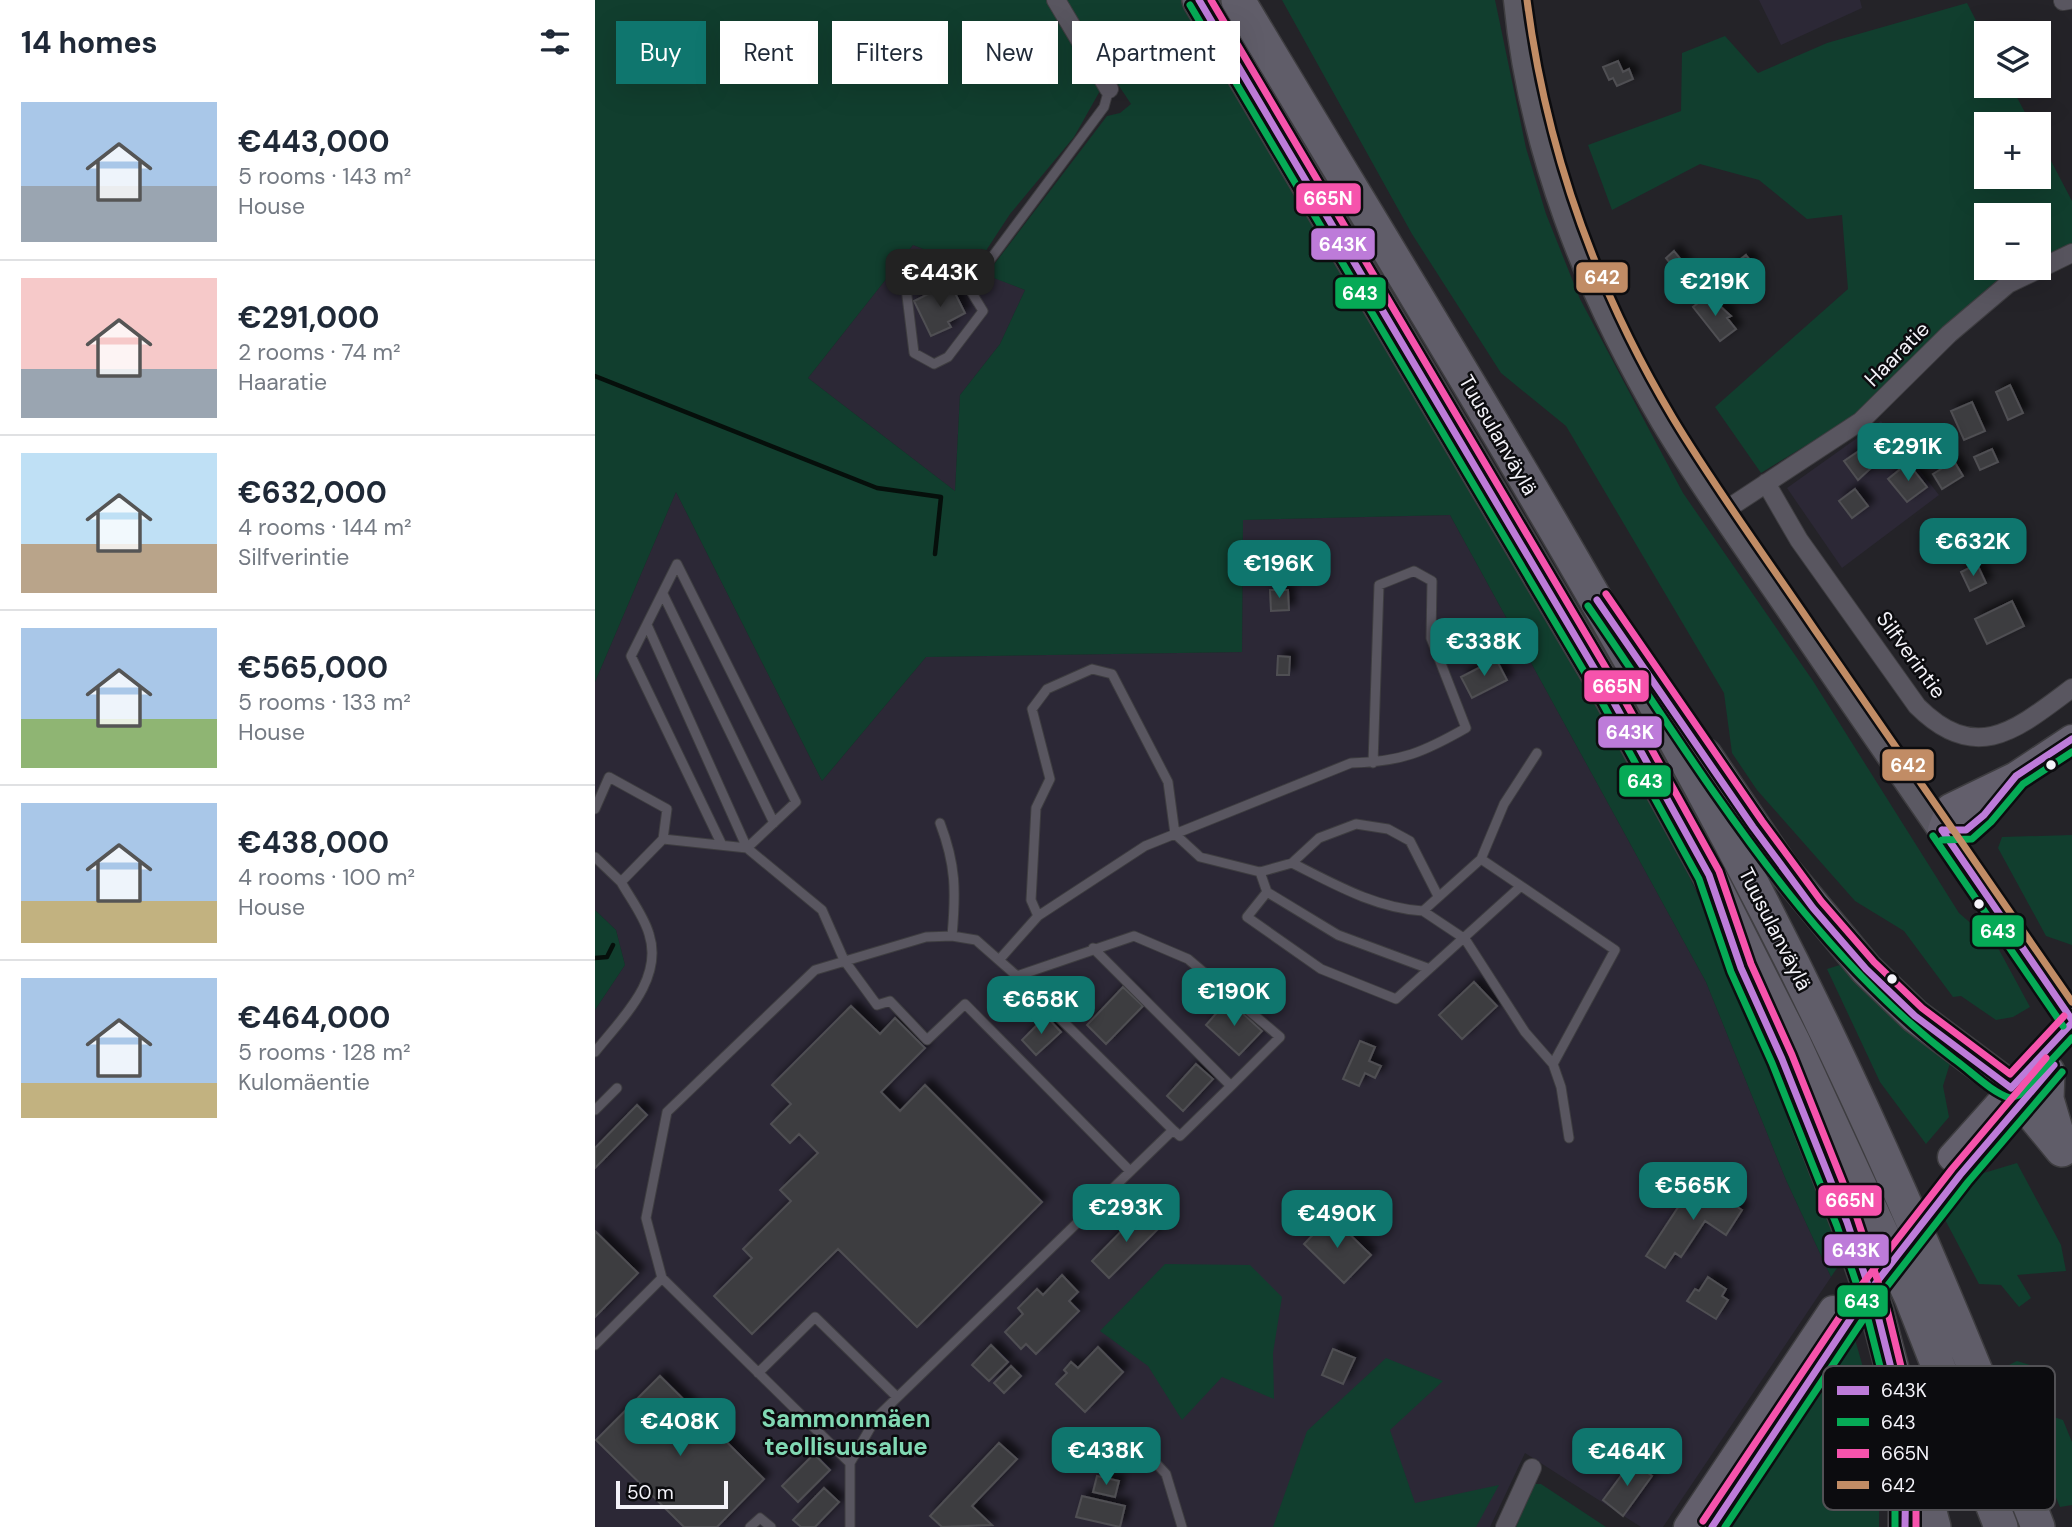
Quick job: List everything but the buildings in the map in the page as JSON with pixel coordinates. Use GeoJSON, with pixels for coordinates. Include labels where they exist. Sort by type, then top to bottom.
{"type":"FeatureCollection","features":[{"type":"Feature","properties":{"kind":"highway","name":"Tuusulanväylä"},"geometry":{"type":"LineString","coordinates":[[1199,0],[1607,690],[1709,875],[1793,1041],[1911,1297],[1938,1366]]}},
{"type":"Feature","properties":{"kind":"highway","name":"Tuusulanväylä"},"geometry":{"type":"LineString","coordinates":[[1238,0],[1583,581],[1704,793],[1821,1020],[1940,1281],[1974,1366]]}},
{"type":"Feature","properties":{"kind":"highway"},"geometry":{"type":"LineString","coordinates":[[1583,581],[1753,827],[1822,918],[1866,969],[1915,1016],[2017,1093],[2067,1161]]}},
{"type":"Feature","properties":{"kind":"highway"},"geometry":{"type":"LineString","coordinates":[[1709,875],[1741,968],[1783,1059],[1847,1222],[1877,1312],[1891,1366]]}},
{"type":"Feature","properties":{"kind":"highway"},"geometry":{"type":"LineString","coordinates":[[2048,1072],[2047,1099],[2067,1161]]}},
{"type":"Feature","properties":{"kind":"highway"},"geometry":{"type":"LineString","coordinates":[[1929,1510],[1934,1527]]}},
{"type":"Feature","properties":{"kind":"highway","name":"Tuusulanväylä"},"geometry":{"type":"LineString","coordinates":[[1994,1510],[2001,1527]]}},
{"type":"Feature","properties":{"kind":"highway","name":"Tuusulanväylä"},"geometry":{"type":"LineString","coordinates":[[2031,1510],[2038,1527]]}},
{"type":"Feature","properties":{"kind":"main road"},"geometry":{"type":"LineString","coordinates":[[1516,0],[1519,30],[1543,147],[1565,215],[1591,281],[1636,373],[1721,513],[2072,1022],[1956,1166],[1865,1297],[1838,1321],[1688,1527]]}},
{"type":"Feature","properties":{"kind":"main road"},"geometry":{"type":"LineString","coordinates":[[1942,830],[1966,830],[1984,815],[2017,776],[2072,739]]}},
{"type":"Feature","properties":{"kind":"main road"},"geometry":{"type":"LineString","coordinates":[[2017,1093],[2048,1072],[2072,1046]]}},
{"type":"Feature","properties":{"kind":"main road"},"geometry":{"type":"LineString","coordinates":[[1712,1527],[1838,1321]]}},
{"type":"Feature","properties":{"kind":"street"},"geometry":{"type":"LineString","coordinates":[[1056,0],[1109,89]]}},
{"type":"Feature","properties":{"kind":"street","name":"Haaratie"},"geometry":{"type":"LineString","coordinates":[[1721,513],[1861,421],[1949,334],[2008,284],[2072,253]]}},
{"type":"Feature","properties":{"kind":"street","name":"Silfverintie"},"geometry":{"type":"LineString","coordinates":[[1766,484],[1799,540],[1917,706],[1937,727],[1970,740],[2003,734],[2072,688]]}},
{"type":"Feature","properties":{"kind":"street"},"geometry":{"type":"LineString","coordinates":[[1505,1527],[1532,1468]]}},
{"type":"Feature","properties":{"kind":"lane"},"geometry":{"type":"LineString","coordinates":[[969,288],[1104,107],[1109,89]]}},
{"type":"Feature","properties":{"kind":"lane"},"geometry":{"type":"LineString","coordinates":[[947,268],[969,288],[983,311],[948,357],[934,364],[914,353],[906,288],[947,268]]}},
{"type":"Feature","properties":{"kind":"lane"},"geometry":{"type":"LineString","coordinates":[[663,839],[747,848],[796,802],[677,564],[648,627],[631,656],[722,845]]}},
{"type":"Feature","properties":{"kind":"lane"},"geometry":{"type":"LineString","coordinates":[[999,960],[1038,916],[1145,846],[1351,763],[1373,762],[1423,752],[1467,728],[1431,638],[1432,581],[1413,570],[1379,585],[1373,762]]}},
{"type":"Feature","properties":{"kind":"lane"},"geometry":{"type":"LineString","coordinates":[[663,594],[774,823]]}},
{"type":"Feature","properties":{"kind":"lane"},"geometry":{"type":"LineString","coordinates":[[648,627],[747,848],[822,910],[844,960],[877,1005],[890,1001],[927,1040],[965,1004],[1130,1171]]}},
{"type":"Feature","properties":{"kind":"lane"},"geometry":{"type":"LineString","coordinates":[[1038,916],[1031,900],[1036,808],[1050,779],[1032,709],[1047,690],[1092,668],[1112,674],[1168,782],[1175,834],[1200,856],[1260,872],[1292,863],[1319,838],[1356,824],[1388,829],[1411,841],[1438,896]]}},
{"type":"Feature","properties":{"kind":"lane"},"geometry":{"type":"LineString","coordinates":[[1423,911],[1481,859],[1504,804],[1537,753]]}},
{"type":"Feature","properties":{"kind":"lane"},"geometry":{"type":"LineString","coordinates":[[595,810],[609,777],[667,809],[663,839],[621,881]]}},
{"type":"Feature","properties":{"kind":"lane"},"geometry":{"type":"LineString","coordinates":[[940,823],[953,858],[955,904],[952,936]]}},
{"type":"Feature","properties":{"kind":"lane"},"geometry":{"type":"LineString","coordinates":[[595,857],[621,881],[650,935],[651,964],[643,992],[595,1052]]}},
{"type":"Feature","properties":{"kind":"lane"},"geometry":{"type":"LineString","coordinates":[[1481,859],[1615,950],[1553,1065]]}},
{"type":"Feature","properties":{"kind":"lane"},"geometry":{"type":"LineString","coordinates":[[1292,863],[1344,889],[1394,909],[1423,911],[1465,939],[1525,1032],[1553,1065],[1561,1087],[1569,1138]]}},
{"type":"Feature","properties":{"kind":"lane"},"geometry":{"type":"LineString","coordinates":[[1260,872],[1267,892],[1338,935],[1427,968]]}},
{"type":"Feature","properties":{"kind":"lane"},"geometry":{"type":"LineString","coordinates":[[1267,892],[1247,917],[1321,969],[1396,999],[1427,968],[1465,939],[1503,899],[1521,886]]}},
{"type":"Feature","properties":{"kind":"lane"},"geometry":{"type":"LineString","coordinates":[[850,1463],[662,1278],[646,1218],[667,1112],[815,970],[926,937],[952,936],[976,940],[1017,976],[1180,1136],[1280,1037],[1188,959],[1134,936],[1017,976]]}},
{"type":"Feature","properties":{"kind":"lane"},"geometry":{"type":"LineString","coordinates":[[1093,948],[1231,1086]]}},
{"type":"Feature","properties":{"kind":"lane"},"geometry":{"type":"LineString","coordinates":[[595,1110],[617,1088]]}},
{"type":"Feature","properties":{"kind":"lane"},"geometry":{"type":"LineString","coordinates":[[849,1527],[850,1463],[876,1418],[1173,1130]]}},
{"type":"Feature","properties":{"kind":"lane"},"geometry":{"type":"LineString","coordinates":[[595,1345],[662,1278]]}},
{"type":"Feature","properties":{"kind":"lane"},"geometry":{"type":"LineString","coordinates":[[758,1373],[815,1317],[897,1397]]}},
{"type":"Feature","properties":{"kind":"lane"},"geometry":{"type":"LineString","coordinates":[[1129,1433],[1166,1474],[1182,1527]]}},
{"type":"Feature","properties":{"kind":"lane"},"geometry":{"type":"LineString","coordinates":[[750,1527],[760,1518],[771,1527]]}},
{"type":"Feature","properties":{"kind":"shaded area"},"geometry":{"type":"Polygon","coordinates":[[[1759,0],[1860,0],[1862,8],[1781,45],[1759,0]]]}},
{"type":"Feature","properties":{"kind":"shaded area"},"geometry":{"type":"Polygon","coordinates":[[[913,245],[1025,290],[1000,344],[960,395],[955,491],[808,378],[913,245]]]}},
{"type":"Feature","properties":{"kind":"shaded area"},"geometry":{"type":"Polygon","coordinates":[[[1881,421],[1939,495],[1842,568],[1787,488],[1881,421]]]}},
{"type":"Feature","properties":{"kind":"shaded area"},"geometry":{"type":"Polygon","coordinates":[[[676,492],[822,781],[926,657],[1242,652],[1243,520],[1450,515],[1706,982],[1786,1180],[1831,1277],[1663,1527],[1641,1527],[1525,1453],[1490,1527],[595,1527],[595,1010],[625,965],[616,930],[595,910],[595,682],[676,492]]]}},
{"type":"Feature","properties":{"kind":"green space"},"geometry":{"type":"Polygon","coordinates":[[[595,0],[1052,0],[1072,36],[1072,84],[1098,84],[1101,89],[1074,137],[1010,214],[974,269],[913,245],[808,378],[955,491],[960,395],[1000,344],[1025,290],[986,275],[1107,116],[1120,113],[1131,104],[1118,84],[1232,84],[1599,709],[1682,861],[1762,1032],[1847,1253],[1831,1277],[1786,1180],[1706,982],[1450,515],[1243,520],[1242,652],[926,657],[822,781],[676,492],[595,682],[595,0]]]}},
{"type":"Feature","properties":{"kind":"green space"},"geometry":{"type":"Polygon","coordinates":[[[1062,0],[1183,0],[1195,21],[1076,21],[1062,0]]]}},
{"type":"Feature","properties":{"kind":"green space"},"geometry":{"type":"Polygon","coordinates":[[[1282,0],[1495,0],[1526,148],[1546,214],[1580,299],[1644,420],[1683,493],[1813,681],[1959,913],[1997,946],[2030,1007],[2013,1017],[1996,1020],[1961,996],[1953,997],[1904,931],[1855,901],[1757,790],[1732,753],[1724,693],[1566,426],[1501,373],[1412,234],[1282,0]]]}},
{"type":"Feature","properties":{"kind":"green space"},"geometry":{"type":"Polygon","coordinates":[[[1967,3],[1976,21],[1974,21],[1974,98],[2017,98],[2025,112],[1974,112],[1974,189],[2051,189],[2051,161],[2072,201],[2072,245],[2051,255],[2051,203],[1974,203],[1974,280],[1998,280],[1859,413],[1761,473],[1715,407],[1848,289],[1842,215],[1807,219],[1759,180],[1700,164],[1612,210],[1588,145],[1681,111],[1682,53],[1725,36],[1758,73],[1827,43],[1967,3]]]}},
{"type":"Feature","properties":{"kind":"green space"},"geometry":{"type":"Polygon","coordinates":[[[2072,835],[2072,945],[2046,936],[1998,848],[2002,837],[2072,835]]]}},
{"type":"Feature","properties":{"kind":"green space"},"geometry":{"type":"Polygon","coordinates":[[[595,910],[616,930],[625,965],[595,1010],[595,910]]]}},
{"type":"Feature","properties":{"kind":"green space"},"geometry":{"type":"Polygon","coordinates":[[[1843,964],[1951,1060],[1943,1086],[1949,1117],[1926,1144],[1880,1082],[1827,969],[1843,964]]]}},
{"type":"Feature","properties":{"kind":"green space"},"geometry":{"type":"Polygon","coordinates":[[[2017,1163],[2061,1245],[2066,1271],[2017,1275],[2031,1298],[2019,1307],[2001,1285],[1979,1284],[1942,1214],[1977,1175],[2017,1163]]]}},
{"type":"Feature","properties":{"kind":"green space"},"geometry":{"type":"Polygon","coordinates":[[[1165,1264],[1250,1265],[1282,1297],[1273,1353],[1274,1399],[1222,1377],[1182,1420],[1148,1366],[1100,1331],[1165,1264]]]}},
{"type":"Feature","properties":{"kind":"green space"},"geometry":{"type":"Polygon","coordinates":[[[1853,1332],[1863,1366],[1830,1366],[1853,1332]]]}},
{"type":"Feature","properties":{"kind":"green space"},"geometry":{"type":"Polygon","coordinates":[[[1386,1358],[1443,1381],[1390,1430],[1415,1503],[1499,1485],[1476,1527],[1273,1527],[1307,1431],[1386,1358]]]}},
{"type":"Feature","properties":{"kind":"green space"},"geometry":{"type":"Polygon","coordinates":[[[2017,1361],[2033,1366],[2007,1366],[2017,1361]]]}},
{"type":"Feature","properties":{"kind":"green space"},"geometry":{"type":"Polygon","coordinates":[[[1823,1377],[1823,1510],[1879,1510],[1879,1527],[1722,1527],[1823,1377]]]}},
{"type":"Feature","properties":{"kind":"green space"},"geometry":{"type":"Polygon","coordinates":[[[2055,1417],[2063,1420],[2072,1442],[2072,1505],[2060,1507],[2055,1495],[2055,1417]]]}},
{"type":"Feature","properties":{"kind":"green space"},"geometry":{"type":"Polygon","coordinates":[[[1534,1484],[1541,1484],[1606,1527],[1516,1527],[1534,1484]]]}},
{"type":"Feature","properties":{"kind":"waterway"},"geometry":{"type":"LineString","coordinates":[[595,376],[877,488],[941,497],[935,554]]}},
{"type":"Feature","properties":{"kind":"waterway"},"geometry":{"type":"LineString","coordinates":[[595,958],[607,957],[613,945]]}},
{"type":"Feature","properties":{"kind":"transit line","name":"643K"},"geometry":{"type":"LineString","coordinates":[[1199,0],[1607,690],[1709,875],[1741,968],[1782,1059],[1847,1222],[1877,1312],[1890,1366]]}},
{"type":"Feature","properties":{"kind":"transit line","name":"665N"},"geometry":{"type":"LineString","coordinates":[[1211,0],[1616,685],[1719,871],[1751,964],[1792,1055],[1857,1218],[1887,1309],[1901,1366]]}},
{"type":"Feature","properties":{"kind":"transit line","name":"642"},"geometry":{"type":"LineString","coordinates":[[1527,0],[1547,110],[1561,164],[1598,268],[1645,369],[1725,498],[2072,1002]]}},
{"type":"Feature","properties":{"kind":"transit line","name":"643"},"geometry":{"type":"LineString","coordinates":[[1190,5],[1598,695],[1699,879],[1731,972],[1772,1063],[1837,1226],[1867,1315],[1880,1366]]}},
{"type":"Feature","properties":{"kind":"transit line","name":"665N"},"geometry":{"type":"LineString","coordinates":[[1606,594],[1762,821],[1821,901],[1874,962],[1922,1008],[2010,1074],[2064,1016]]}},
{"type":"Feature","properties":{"kind":"transit line","name":"643K"},"geometry":{"type":"LineString","coordinates":[[1597,600],[1753,827],[1813,908],[1866,969],[1915,1016],[2011,1088],[2072,1023]]}},
{"type":"Feature","properties":{"kind":"transit line","name":"643"},"geometry":{"type":"LineString","coordinates":[[1588,606],[1754,848],[1846,961],[1898,1012],[1981,1081],[2010,1098],[2019,1095],[2072,1038]]}},
{"type":"Feature","properties":{"kind":"transit line","name":"643K"},"geometry":{"type":"LineString","coordinates":[[1942,830],[1966,830],[1984,815],[2016,776],[2072,739]]}},
{"type":"Feature","properties":{"kind":"transit line","name":"643"},"geometry":{"type":"LineString","coordinates":[[1942,840],[1972,839],[1991,822],[2023,784],[2072,752]]}},
{"type":"Feature","properties":{"kind":"transit line","name":"643K"},"geometry":{"type":"LineString","coordinates":[[1942,830],[2072,1020]]}},
{"type":"Feature","properties":{"kind":"transit line","name":"643"},"geometry":{"type":"LineString","coordinates":[[1933,836],[2063,1026]]}},
{"type":"Feature","properties":{"kind":"transit line","name":"665N"},"geometry":{"type":"LineString","coordinates":[[1703,1521],[1857,1291],[1952,1169],[2046,1058]]}},
{"type":"Feature","properties":{"kind":"transit line","name":"643K"},"geometry":{"type":"LineString","coordinates":[[1712,1527],[1865,1297],[1960,1175],[2054,1065]]}},
{"type":"Feature","properties":{"kind":"transit line","name":"643"},"geometry":{"type":"LineString","coordinates":[[1832,1366],[1874,1303],[1968,1182],[2062,1072]]}},
{"type":"Feature","properties":{"kind":"transit line","name":"643"},"geometry":{"type":"LineString","coordinates":[[1725,1527],[1823,1380]]}},
{"type":"Feature","properties":{"kind":"transit line","name":"643"},"geometry":{"type":"LineString","coordinates":[[1895,1510],[1895,1527]]}},
{"type":"Feature","properties":{"kind":"transit line","name":"643K"},"geometry":{"type":"LineString","coordinates":[[1905,1510],[1905,1527]]}},
{"type":"Feature","properties":{"kind":"transit line","name":"665N"},"geometry":{"type":"LineString","coordinates":[[1916,1510],[1916,1527]]}},
{"type":"Feature","properties":{"kind":"district","name":"Sammonmäen teollisuusalue"},"geometry":{"type":"Point","coordinates":[846,1433]}}]}
